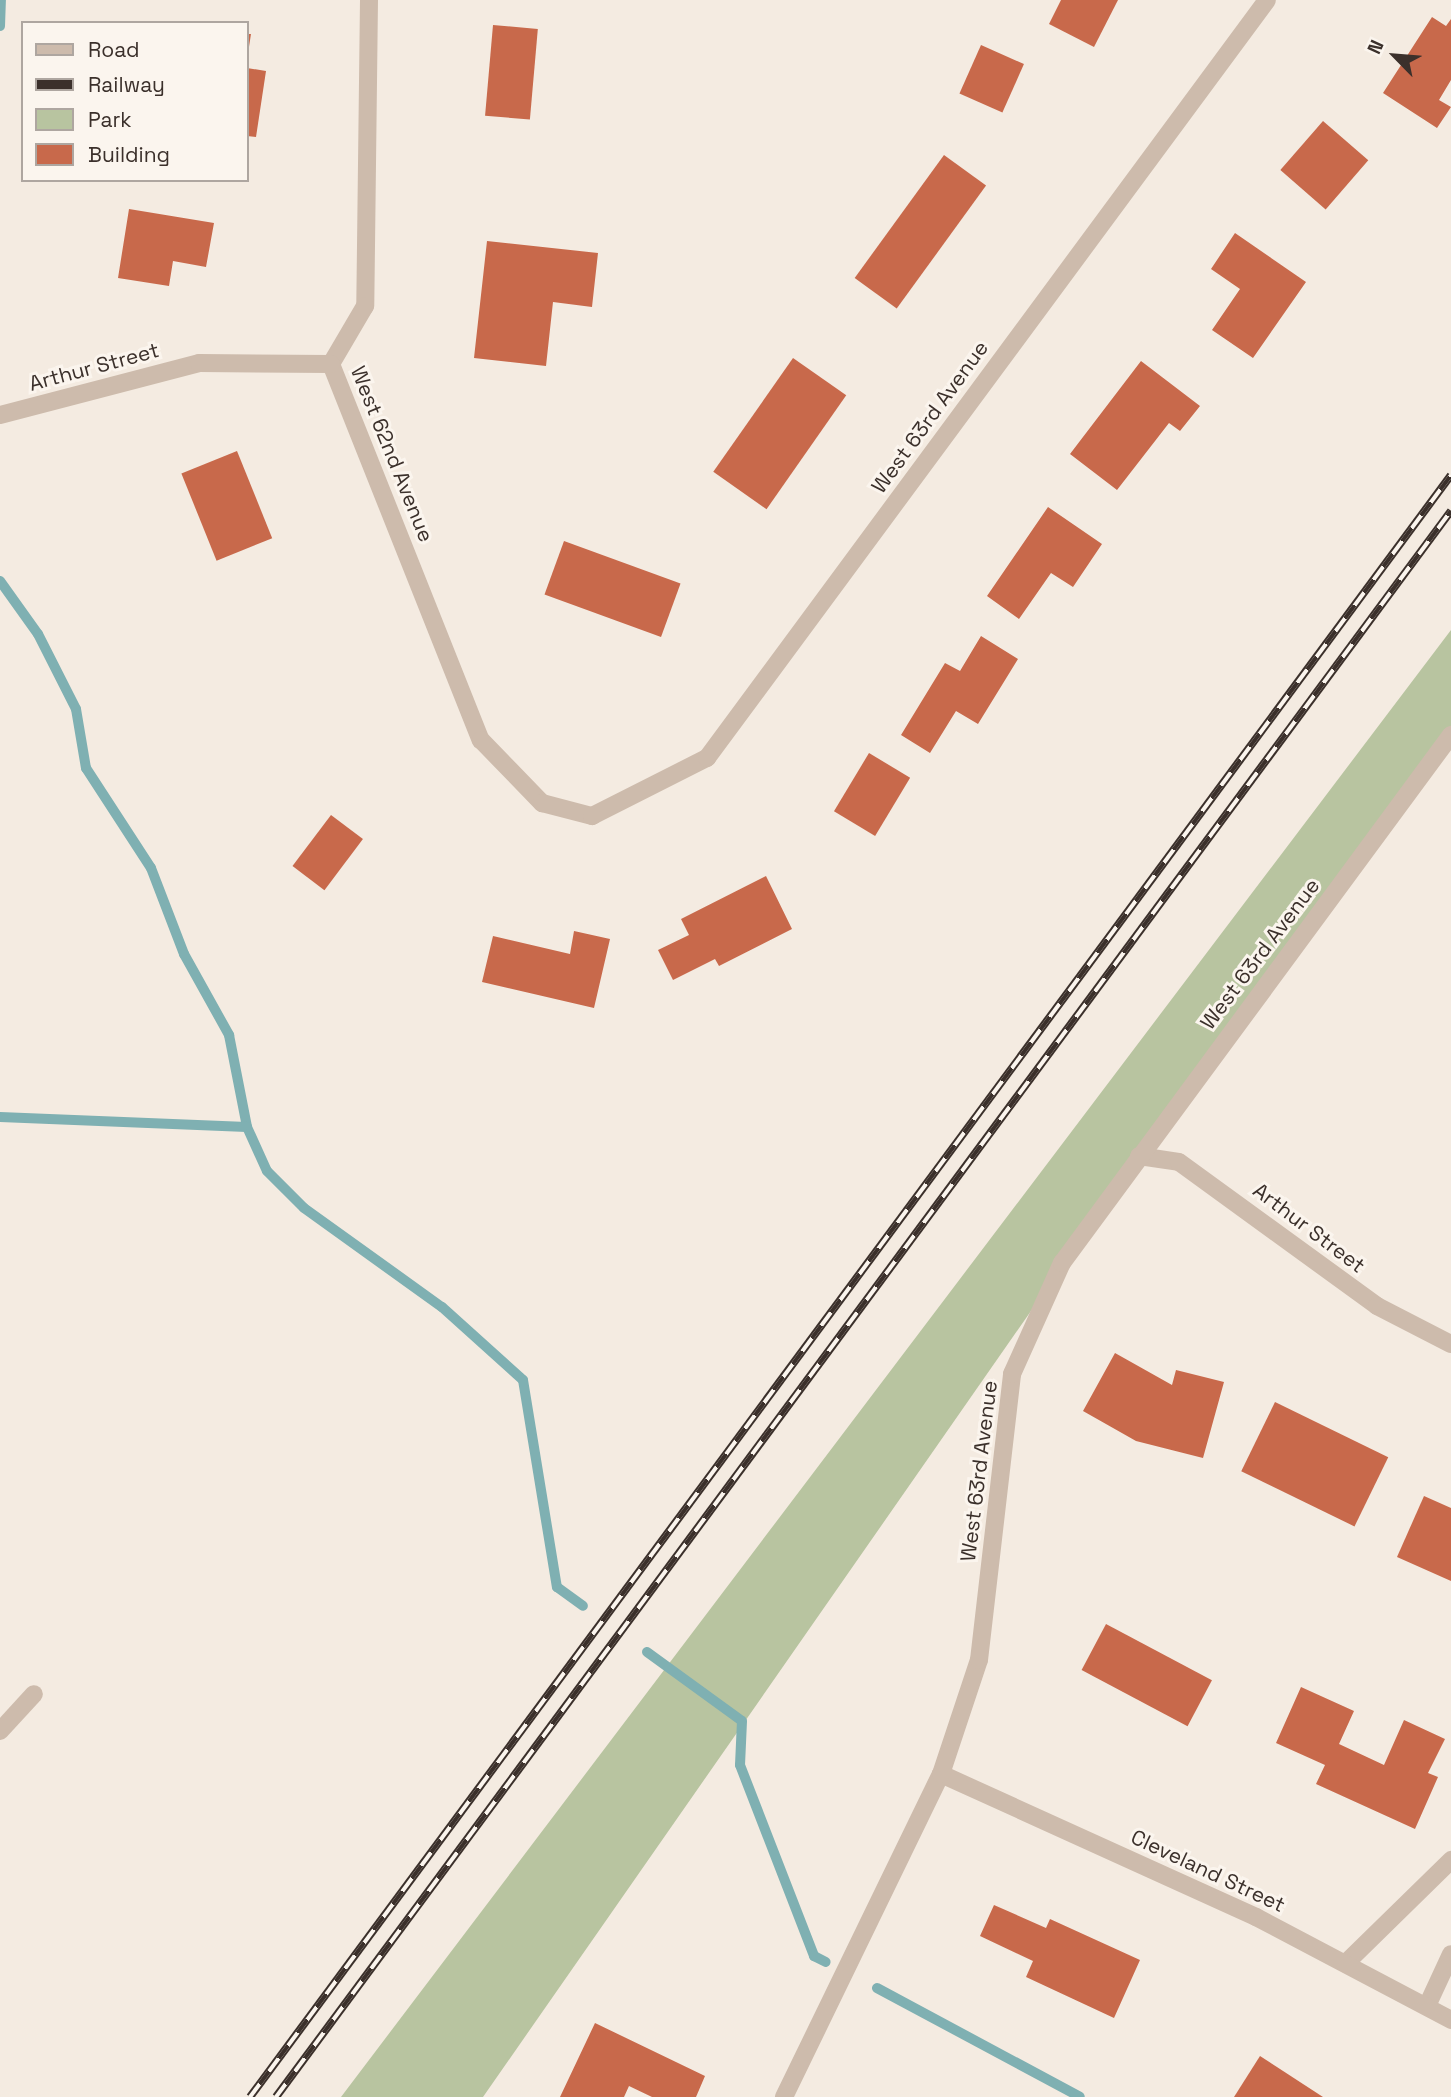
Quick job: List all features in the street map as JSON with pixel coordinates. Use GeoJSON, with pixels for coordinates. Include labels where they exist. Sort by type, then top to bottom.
{"type":"FeatureCollection","features":[{"type":"Feature","properties":{"kind":"street","name":"West 62nd Avenue"},"geometry":{"type":"LineString","coordinates":[[369,0],[365,306],[331,363],[481,740],[542,803],[592,816]]}},
{"type":"Feature","properties":{"kind":"street","name":"West 63rd Avenue"},"geometry":{"type":"LineString","coordinates":[[592,816],[707,758],[1267,0]]}},
{"type":"Feature","properties":{"kind":"street","name":"Arthur Street"},"geometry":{"type":"LineString","coordinates":[[0,415],[199,363],[331,363]]}},
{"type":"Feature","properties":{"kind":"street","name":"West 63rd Avenue"},"geometry":{"type":"LineString","coordinates":[[784,2097],[941,1774],[979,1660],[1012,1374],[1062,1263],[1451,735]]}},
{"type":"Feature","properties":{"kind":"street","name":"Arthur Street"},"geometry":{"type":"LineString","coordinates":[[1139,1156],[1179,1162],[1377,1306],[1451,1344]]}},
{"type":"Feature","properties":{"kind":"street"},"geometry":{"type":"LineString","coordinates":[[0,1731],[34,1694]]}},
{"type":"Feature","properties":{"kind":"street","name":"Cleveland Street"},"geometry":{"type":"LineString","coordinates":[[941,1774],[1348,1962],[1451,2020]]}},
{"type":"Feature","properties":{"kind":"street"},"geometry":{"type":"LineString","coordinates":[[1348,1962],[1451,1860]]}},
{"type":"Feature","properties":{"kind":"street"},"geometry":{"type":"LineString","coordinates":[[1427,2006],[1451,1954]]}},
{"type":"Feature","properties":{"kind":"green space"},"geometry":{"type":"Polygon","coordinates":[[[1451,630],[1451,733],[1139,1156],[483,2097],[341,2097],[1451,630]]]}},
{"type":"Feature","properties":{"kind":"building"},"geometry":{"type":"Polygon","coordinates":[[[1061,0],[1118,0],[1094,47],[1049,24],[1061,0]]]}},
{"type":"Feature","properties":{"kind":"building"},"geometry":{"type":"Polygon","coordinates":[[[1432,17],[1446,26],[1451,19],[1451,80],[1439,100],[1451,107],[1437,128],[1383,93],[1432,17]]]}},
{"type":"Feature","properties":{"kind":"building"},"geometry":{"type":"Polygon","coordinates":[[[493,25],[538,29],[530,120],[485,116],[493,25]]]}},
{"type":"Feature","properties":{"kind":"building"},"geometry":{"type":"Polygon","coordinates":[[[981,45],[1024,64],[1002,113],[959,93],[981,45]]]}},
{"type":"Feature","properties":{"kind":"building"},"geometry":{"type":"Polygon","coordinates":[[[248,68],[266,71],[256,137],[248,136],[248,68]]]}},
{"type":"Feature","properties":{"kind":"building"},"geometry":{"type":"Polygon","coordinates":[[[1323,121],[1368,160],[1326,209],[1280,170],[1323,121]]]}},
{"type":"Feature","properties":{"kind":"building"},"geometry":{"type":"Polygon","coordinates":[[[944,155],[986,186],[897,309],[855,278],[944,155]]]}},
{"type":"Feature","properties":{"kind":"building"},"geometry":{"type":"Polygon","coordinates":[[[129,209],[214,223],[206,267],[173,261],[169,286],[118,278],[129,209]]]}},
{"type":"Feature","properties":{"kind":"building"},"geometry":{"type":"Polygon","coordinates":[[[1235,233],[1306,282],[1253,358],[1212,330],[1240,289],[1211,269],[1235,233]]]}},
{"type":"Feature","properties":{"kind":"building"},"geometry":{"type":"Polygon","coordinates":[[[487,241],[598,253],[592,307],[553,302],[546,366],[474,358],[487,241]]]}},
{"type":"Feature","properties":{"kind":"building"},"geometry":{"type":"Polygon","coordinates":[[[793,358],[846,395],[767,509],[713,472],[793,358]]]}},
{"type":"Feature","properties":{"kind":"building"},"geometry":{"type":"Polygon","coordinates":[[[1141,361],[1200,406],[1180,431],[1169,423],[1117,490],[1070,454],[1141,361]]]}},
{"type":"Feature","properties":{"kind":"building"},"geometry":{"type":"Polygon","coordinates":[[[237,451],[272,538],[217,561],[181,473],[237,451]]]}},
{"type":"Feature","properties":{"kind":"building"},"geometry":{"type":"Polygon","coordinates":[[[1048,507],[1102,544],[1073,587],[1051,573],[1019,619],[987,596],[1048,507]]]}},
{"type":"Feature","properties":{"kind":"building"},"geometry":{"type":"Polygon","coordinates":[[[564,541],[681,583],[661,637],[545,595],[564,541]]]}},
{"type":"Feature","properties":{"kind":"building"},"geometry":{"type":"Polygon","coordinates":[[[981,636],[1018,659],[978,724],[956,711],[930,753],[901,735],[945,663],[960,671],[981,636]]]}},
{"type":"Feature","properties":{"kind":"building"},"geometry":{"type":"Polygon","coordinates":[[[869,753],[910,778],[875,836],[834,811],[869,753]]]}},
{"type":"Feature","properties":{"kind":"building"},"geometry":{"type":"Polygon","coordinates":[[[331,815],[363,839],[324,890],[292,866],[331,815]]]}},
{"type":"Feature","properties":{"kind":"building"},"geometry":{"type":"Polygon","coordinates":[[[766,876],[792,929],[719,966],[715,959],[673,980],[658,950],[689,935],[681,919],[766,876]]]}},
{"type":"Feature","properties":{"kind":"building"},"geometry":{"type":"Polygon","coordinates":[[[574,931],[610,939],[594,1008],[482,982],[493,936],[570,954],[574,931]]]}},
{"type":"Feature","properties":{"kind":"building"},"geometry":{"type":"Polygon","coordinates":[[[1115,1353],[1172,1385],[1176,1370],[1224,1382],[1203,1458],[1136,1441],[1083,1411],[1115,1353]]]}},
{"type":"Feature","properties":{"kind":"building"},"geometry":{"type":"Polygon","coordinates":[[[1275,1402],[1388,1457],[1354,1526],[1241,1471],[1275,1402]]]}},
{"type":"Feature","properties":{"kind":"building"},"geometry":{"type":"Polygon","coordinates":[[[1424,1496],[1451,1508],[1451,1581],[1397,1557],[1424,1496]]]}},
{"type":"Feature","properties":{"kind":"building"},"geometry":{"type":"Polygon","coordinates":[[[1106,1624],[1212,1680],[1188,1726],[1082,1670],[1106,1624]]]}},
{"type":"Feature","properties":{"kind":"building"},"geometry":{"type":"Polygon","coordinates":[[[1301,1687],[1354,1711],[1339,1744],[1384,1765],[1404,1720],[1445,1739],[1428,1773],[1438,1777],[1415,1829],[1316,1784],[1325,1765],[1276,1743],[1301,1687]]]}},
{"type":"Feature","properties":{"kind":"building"},"geometry":{"type":"Polygon","coordinates":[[[994,1905],[1046,1928],[1050,1919],[1140,1960],[1114,2018],[1026,1977],[1033,1961],[980,1936],[994,1905]]]}},
{"type":"Feature","properties":{"kind":"building"},"geometry":{"type":"Polygon","coordinates":[[[595,2023],[705,2076],[696,2097],[652,2097],[629,2086],[624,2097],[560,2097],[595,2023]]]}},
{"type":"Feature","properties":{"kind":"building"},"geometry":{"type":"Polygon","coordinates":[[[1260,2056],[1323,2097],[1234,2097],[1260,2056]]]}},
{"type":"Feature","properties":{"kind":"waterway"},"geometry":{"type":"LineString","coordinates":[[0,26],[1,0]]}},
{"type":"Feature","properties":{"kind":"waterway"},"geometry":{"type":"LineString","coordinates":[[0,581],[38,634],[76,709],[86,768],[151,868],[184,954],[229,1035],[247,1127],[267,1171],[304,1208],[442,1307],[523,1380],[557,1587],[583,1606]]}},
{"type":"Feature","properties":{"kind":"waterway"},"geometry":{"type":"LineString","coordinates":[[0,1117],[247,1127]]}},
{"type":"Feature","properties":{"kind":"waterway"},"geometry":{"type":"LineString","coordinates":[[647,1652],[742,1721],[740,1765],[814,1956],[826,1962]]}},
{"type":"Feature","properties":{"kind":"waterway"},"geometry":{"type":"LineString","coordinates":[[877,1988],[1080,2097]]}},
{"type":"Feature","properties":{"kind":"railway"},"geometry":{"type":"LineString","coordinates":[[250,2097],[1451,475]]}},
{"type":"Feature","properties":{"kind":"railway"},"geometry":{"type":"LineString","coordinates":[[276,2097],[1451,511]]}}]}
